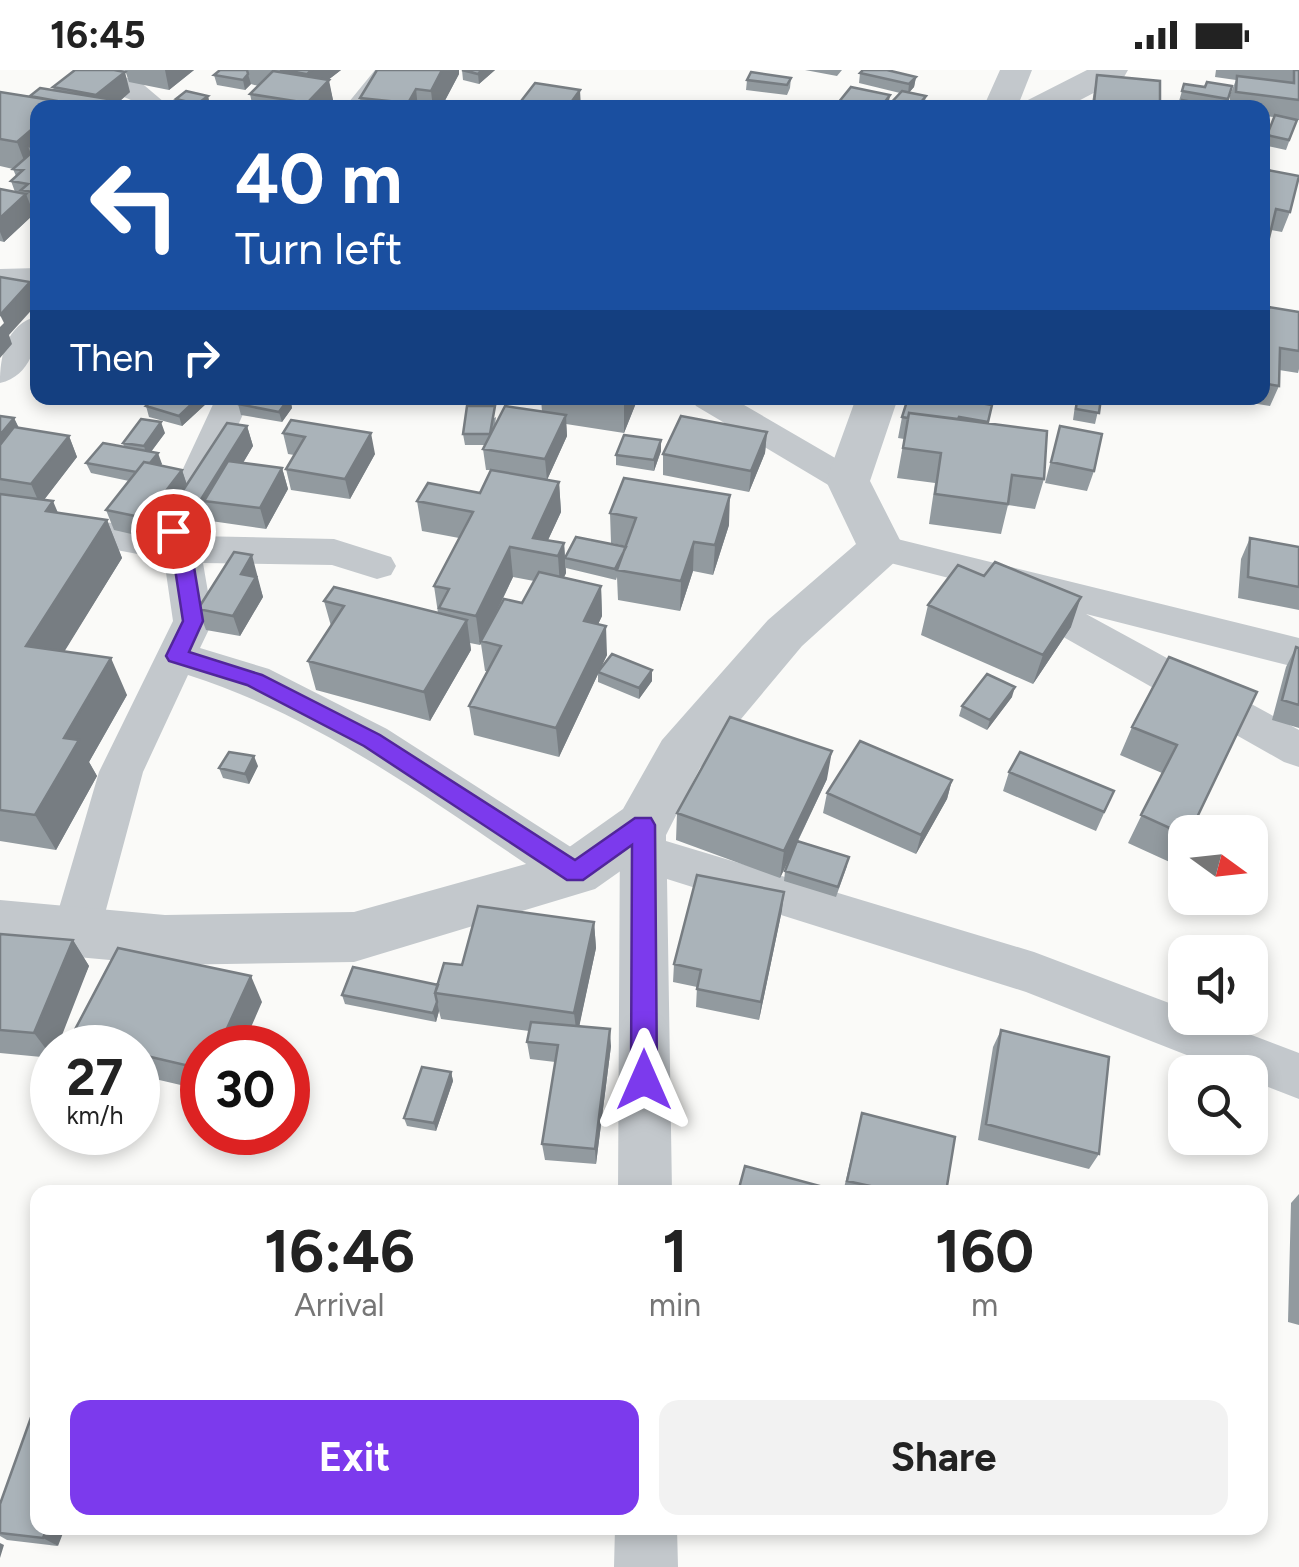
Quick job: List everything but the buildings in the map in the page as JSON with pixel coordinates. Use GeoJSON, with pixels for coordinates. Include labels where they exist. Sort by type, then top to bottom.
{"type":"FeatureCollection","features":[{"type":"Feature","properties":{"kind":"street"},"geometry":{"type":"LineString","coordinates":[[364,100],[389,70]]}},
{"type":"Feature","properties":{"kind":"street"},"geometry":{"type":"LineString","coordinates":[[1003,100],[1016,70]]}},
{"type":"Feature","properties":{"kind":"street"},"geometry":{"type":"LineString","coordinates":[[1054,100],[1112,70]]}},
{"type":"Feature","properties":{"kind":"street"},"geometry":{"type":"LineString","coordinates":[[100,75],[128,86],[147,100]]}},
{"type":"Feature","properties":{"kind":"street"},"geometry":{"type":"LineString","coordinates":[[0,279],[30,277]]}},
{"type":"Feature","properties":{"kind":"street"},"geometry":{"type":"LineString","coordinates":[[0,373],[30,336]]}},
{"type":"Feature","properties":{"kind":"street"},"geometry":{"type":"LineString","coordinates":[[76,932],[121,772],[193,621],[182,549],[173,531],[229,405]]}},
{"type":"Feature","properties":{"kind":"street"},"geometry":{"type":"LineString","coordinates":[[720,405],[848,481],[881,548]]}},
{"type":"Feature","properties":{"kind":"street"},"geometry":{"type":"LineString","coordinates":[[848,481],[875,405]]}},
{"type":"Feature","properties":{"kind":"street"},"geometry":{"type":"LineString","coordinates":[[0,515],[182,549],[334,552],[377,566]]}},
{"type":"Feature","properties":{"kind":"street"},"geometry":{"type":"LineString","coordinates":[[881,548],[1299,653]]}},
{"type":"Feature","properties":{"kind":"street"},"geometry":{"type":"LineString","coordinates":[[644,1185],[643,839],[681,754],[785,633],[881,548]]}},
{"type":"Feature","properties":{"kind":"street"},"geometry":{"type":"LineString","coordinates":[[981,572],[1299,750]]}},
{"type":"Feature","properties":{"kind":"street"},"geometry":{"type":"LineString","coordinates":[[176,656],[254,680],[372,740],[575,873]]}},
{"type":"Feature","properties":{"kind":"street"},"geometry":{"type":"LineString","coordinates":[[0,926],[164,940],[354,937],[575,873],[643,839],[1034,973],[1299,1076]]}},
{"type":"Feature","properties":{"kind":"street"},"geometry":{"type":"LineString","coordinates":[[646,1535],[646,1567]]}},
{"type":"Feature","properties":{"kind":"route"},"geometry":{"type":"LineString","coordinates":[[173,531],[182,549],[193,621],[176,656],[254,680],[372,740],[575,873],[643,825],[644,1080]]}}]}
